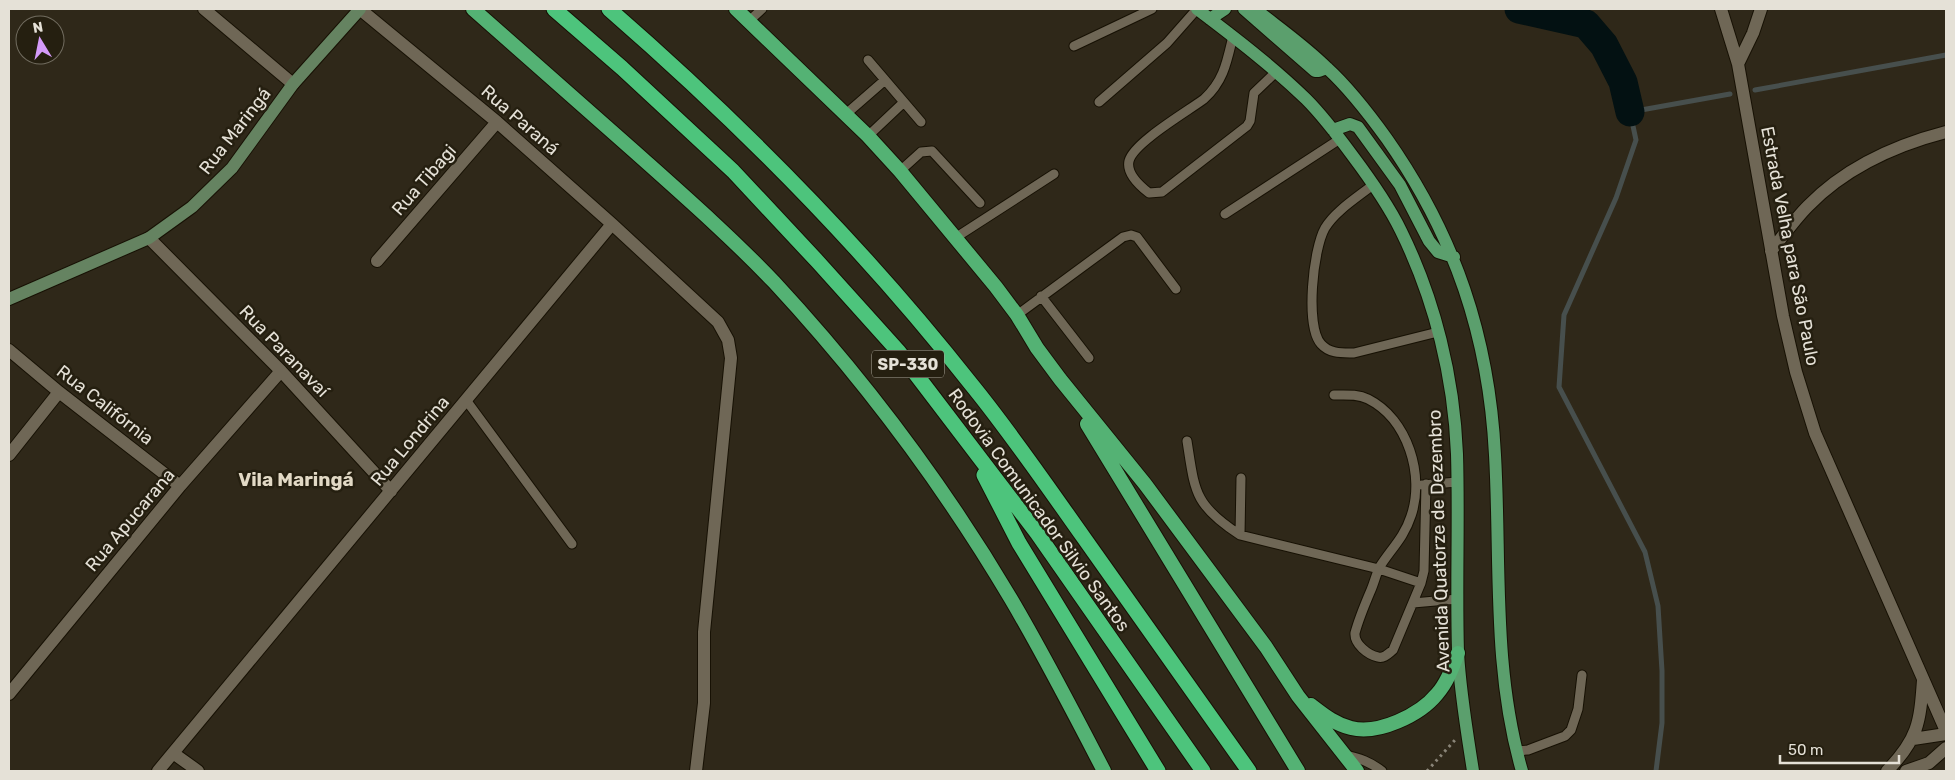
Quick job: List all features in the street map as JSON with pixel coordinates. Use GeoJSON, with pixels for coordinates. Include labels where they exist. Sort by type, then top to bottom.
{"type":"FeatureCollection","features":[{"type":"Feature","properties":{"kind":"highway"},"geometry":{"type":"LineString","coordinates":[[473,9],[724,232],[773,282],[840,358],[927,471],[972,536],[1011,598],[1063,690],[1104,771]]}},
{"type":"Feature","properties":{"kind":"highway","name":"Rodovia Comunicador Silvio Santos"},"geometry":{"type":"LineString","coordinates":[[554,9],[622,68],[739,178],[899,352],[1037,533],[1202,771]]}},
{"type":"Feature","properties":{"kind":"highway","name":"Rodovia Comunicador Silvio Santos"},"geometry":{"type":"LineString","coordinates":[[609,9],[755,143],[844,236],[920,322],[972,384],[1249,771]]}},
{"type":"Feature","properties":{"kind":"highway"},"geometry":{"type":"LineString","coordinates":[[736,9],[868,136],[956,238],[1017,315],[1037,348],[1060,379],[1145,484],[1266,648],[1298,696],[1357,771]]}},
{"type":"Feature","properties":{"kind":"highway"},"geometry":{"type":"LineString","coordinates":[[1060,379],[1298,771]]}},
{"type":"Feature","properties":{"kind":"highway"},"geometry":{"type":"LineString","coordinates":[[965,439],[1019,543],[1158,771]]}},
{"type":"Feature","properties":{"kind":"highway"},"geometry":{"type":"LineString","coordinates":[[1298,696],[1332,721],[1352,729],[1371,729],[1390,725],[1423,708],[1438,694],[1450,673],[1458,653]]}},
{"type":"Feature","properties":{"kind":"main road","name":"Rua Maringá"},"geometry":{"type":"LineString","coordinates":[[9,299],[149,238],[192,208],[232,168],[293,84],[361,9]]}},
{"type":"Feature","properties":{"kind":"main road","name":"Avenida Quatorze de Dezembro"},"geometry":{"type":"LineString","coordinates":[[1197,9],[1276,72],[1306,100],[1336,135],[1374,184],[1401,230],[1425,286],[1444,354],[1452,401],[1457,454],[1458,653],[1466,728],[1473,771]]}},
{"type":"Feature","properties":{"kind":"main road"},"geometry":{"type":"LineString","coordinates":[[1210,18],[1225,9]]}},
{"type":"Feature","properties":{"kind":"main road"},"geometry":{"type":"LineString","coordinates":[[1244,9],[1315,71],[1319,72],[1327,68]]}},
{"type":"Feature","properties":{"kind":"main road"},"geometry":{"type":"LineString","coordinates":[[1255,9],[1327,68],[1371,117],[1404,163],[1424,197],[1454,257],[1481,344],[1489,390],[1495,454],[1500,640],[1511,727],[1522,771]]}},
{"type":"Feature","properties":{"kind":"main road"},"geometry":{"type":"LineString","coordinates":[[1336,135],[1350,124],[1358,126],[1400,185],[1429,241],[1438,252],[1454,257]]}},
{"type":"Feature","properties":{"kind":"street"},"geometry":{"type":"LineString","coordinates":[[204,9],[293,84]]}},
{"type":"Feature","properties":{"kind":"street","name":"Rua Paraná"},"geometry":{"type":"LineString","coordinates":[[361,9],[497,122],[612,224],[718,322],[728,340],[731,358],[704,632],[704,703],[696,771]]}},
{"type":"Feature","properties":{"kind":"street","name":"Estrada Velha para São Paulo"},"geometry":{"type":"LineString","coordinates":[[1721,9],[1738,64],[1785,326],[1796,372],[1815,433],[1946,732]]}},
{"type":"Feature","properties":{"kind":"street"},"geometry":{"type":"LineString","coordinates":[[1738,64],[1753,33],[1761,9]]}},
{"type":"Feature","properties":{"kind":"street","name":"Rua Tibagi"},"geometry":{"type":"LineString","coordinates":[[378,261],[497,122]]}},
{"type":"Feature","properties":{"kind":"street"},"geometry":{"type":"LineString","coordinates":[[1771,251],[1808,206],[1832,185],[1884,153],[1946,132]]}},
{"type":"Feature","properties":{"kind":"street","name":"Rua Londrina"},"geometry":{"type":"LineString","coordinates":[[158,771],[612,224]]}},
{"type":"Feature","properties":{"kind":"street","name":"Rua Paranavaí"},"geometry":{"type":"LineString","coordinates":[[149,238],[281,371],[391,491]]}},
{"type":"Feature","properties":{"kind":"street","name":"Rua Califórnia"},"geometry":{"type":"LineString","coordinates":[[9,350],[59,392],[180,486]]}},
{"type":"Feature","properties":{"kind":"street","name":"Rua Apucarana"},"geometry":{"type":"LineString","coordinates":[[9,694],[180,486],[281,371]]}},
{"type":"Feature","properties":{"kind":"street"},"geometry":{"type":"LineString","coordinates":[[9,455],[59,392]]}},
{"type":"Feature","properties":{"kind":"street"},"geometry":{"type":"LineString","coordinates":[[1887,771],[1906,750],[1912,739],[1921,704],[1923,677]]}},
{"type":"Feature","properties":{"kind":"street"},"geometry":{"type":"LineString","coordinates":[[1912,739],[1946,732]]}},
{"type":"Feature","properties":{"kind":"street"},"geometry":{"type":"LineString","coordinates":[[1906,771],[1930,762],[1946,748]]}},
{"type":"Feature","properties":{"kind":"street"},"geometry":{"type":"LineString","coordinates":[[173,753],[198,771]]}},
{"type":"Feature","properties":{"kind":"lane"},"geometry":{"type":"LineString","coordinates":[[749,21],[762,9]]}},
{"type":"Feature","properties":{"kind":"lane"},"geometry":{"type":"LineString","coordinates":[[1074,46],[1152,9]]}},
{"type":"Feature","properties":{"kind":"lane"},"geometry":{"type":"LineString","coordinates":[[1099,102],[1167,42],[1197,9]]}},
{"type":"Feature","properties":{"kind":"lane"},"geometry":{"type":"LineString","coordinates":[[1233,36],[1222,77],[1213,91],[1148,138],[1131,155],[1129,169],[1133,177],[1144,189],[1149,193],[1162,192],[1239,133],[1250,121],[1254,92],[1276,72]]}},
{"type":"Feature","properties":{"kind":"lane"},"geometry":{"type":"LineString","coordinates":[[868,60],[921,122]]}},
{"type":"Feature","properties":{"kind":"lane"},"geometry":{"type":"LineString","coordinates":[[846,114],[885,80]]}},
{"type":"Feature","properties":{"kind":"lane"},"geometry":{"type":"LineString","coordinates":[[868,136],[904,102]]}},
{"type":"Feature","properties":{"kind":"lane"},"geometry":{"type":"LineString","coordinates":[[1225,214],[1336,135]]}},
{"type":"Feature","properties":{"kind":"lane"},"geometry":{"type":"LineString","coordinates":[[900,171],[921,152],[932,151],[980,203]]}},
{"type":"Feature","properties":{"kind":"lane"},"geometry":{"type":"LineString","coordinates":[[956,238],[1054,174]]}},
{"type":"Feature","properties":{"kind":"lane"},"geometry":{"type":"LineString","coordinates":[[1374,184],[1338,213],[1326,226],[1319,239],[1316,255],[1312,319],[1314,332],[1320,343],[1329,351],[1342,353],[1354,352],[1438,332]]}},
{"type":"Feature","properties":{"kind":"lane"},"geometry":{"type":"LineString","coordinates":[[1017,315],[1123,237],[1131,235],[1137,237],[1176,288]]}},
{"type":"Feature","properties":{"kind":"lane"},"geometry":{"type":"LineString","coordinates":[[1041,296],[1089,358]]}},
{"type":"Feature","properties":{"kind":"lane"},"geometry":{"type":"LineString","coordinates":[[1334,394],[1354,395],[1368,399],[1381,407],[1397,424],[1408,445],[1415,485],[1412,515],[1405,532],[1379,569],[1355,633],[1355,642],[1358,646],[1379,657],[1393,650],[1421,583],[1426,555],[1426,484]]}},
{"type":"Feature","properties":{"kind":"lane"},"geometry":{"type":"LineString","coordinates":[[466,400],[572,544]]}},
{"type":"Feature","properties":{"kind":"lane"},"geometry":{"type":"LineString","coordinates":[[1187,441],[1195,487],[1200,499],[1212,514],[1240,535],[1379,569],[1421,583]]}},
{"type":"Feature","properties":{"kind":"lane"},"geometry":{"type":"LineString","coordinates":[[1240,535],[1241,478]]}},
{"type":"Feature","properties":{"kind":"lane"},"geometry":{"type":"LineString","coordinates":[[1415,485],[1457,482]]}},
{"type":"Feature","properties":{"kind":"lane"},"geometry":{"type":"LineString","coordinates":[[1413,602],[1458,599]]}},
{"type":"Feature","properties":{"kind":"lane"},"geometry":{"type":"LineString","coordinates":[[1516,752],[1528,750],[1565,736],[1571,730],[1578,709],[1582,675]]}},
{"type":"Feature","properties":{"kind":"lane"},"geometry":{"type":"LineString","coordinates":[[1343,755],[1370,762],[1382,771]]}},
{"type":"Feature","properties":{"kind":"path"},"geometry":{"type":"LineString","coordinates":[[1427,771],[1466,728]]}},
{"type":"Feature","properties":{"kind":"waterway"},"geometry":{"type":"LineString","coordinates":[[1519,9],[1586,24],[1604,45],[1623,82],[1630,112]]}},
{"type":"Feature","properties":{"kind":"waterway"},"geometry":{"type":"LineString","coordinates":[[1755,90],[1946,55]]}},
{"type":"Feature","properties":{"kind":"waterway"},"geometry":{"type":"LineString","coordinates":[[1656,771],[1662,723],[1662,671],[1658,606],[1645,552],[1559,387],[1564,315],[1616,198],[1636,140],[1630,112],[1730,94]]}},
{"type":"Feature","properties":{"kind":"district","name":"Vila Maringá"},"geometry":{"type":"Point","coordinates":[296,479]}}]}
